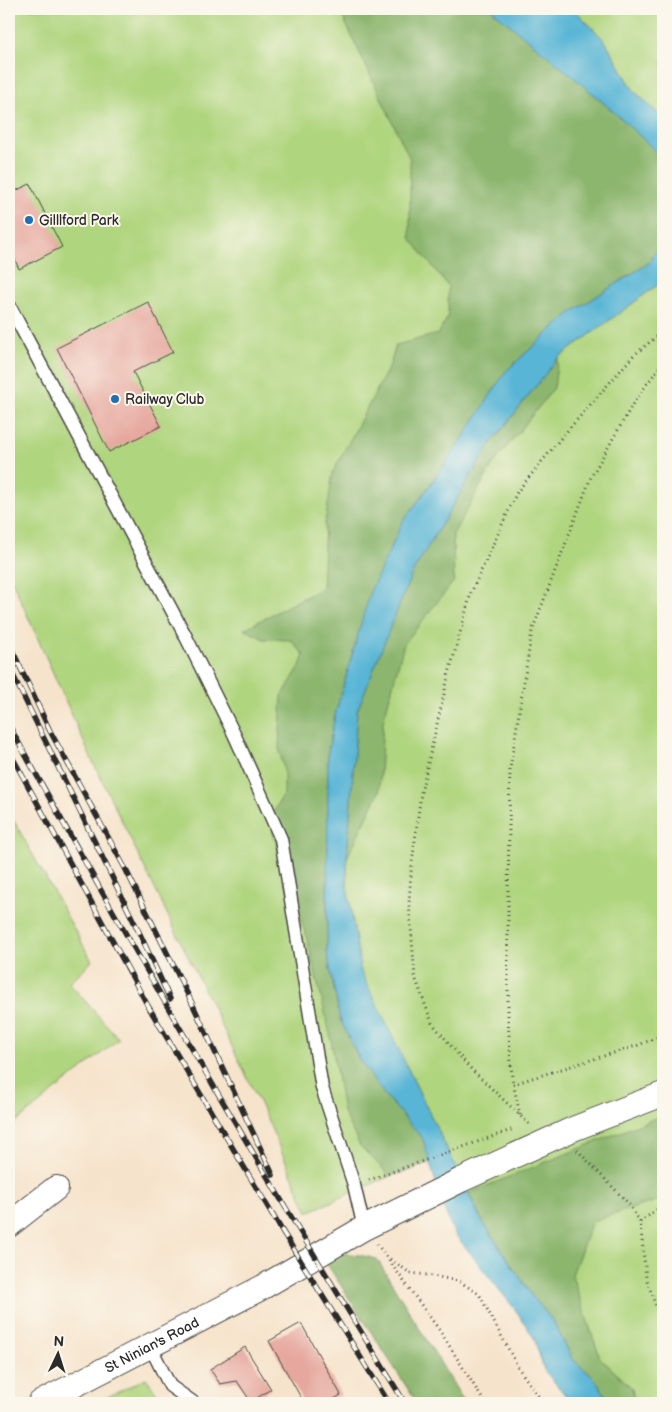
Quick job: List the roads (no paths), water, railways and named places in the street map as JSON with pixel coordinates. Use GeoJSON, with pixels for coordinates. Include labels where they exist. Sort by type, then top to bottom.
{"type":"FeatureCollection","features":[{"type":"Feature","properties":{"kind":"street","name":"St Ninian's Road"},"geometry":{"type":"LineString","coordinates":[[40,1403],[263,1287],[364,1228],[461,1180],[563,1134],[663,1094]]}},
{"type":"Feature","properties":{"kind":"street"},"geometry":{"type":"LineString","coordinates":[[9,1225],[56,1188]]}},
{"type":"Feature","properties":{"kind":"lane"},"geometry":{"type":"LineString","coordinates":[[9,305],[185,635],[236,736],[281,839],[322,1088],[354,1185],[364,1228]]}},
{"type":"Feature","properties":{"kind":"lane"},"geometry":{"type":"LineString","coordinates":[[150,1346],[170,1386],[194,1403]]}},
{"type":"Feature","properties":{"kind":"water"},"geometry":{"type":"Polygon","coordinates":[[[491,9],[574,9],[605,41],[634,91],[663,118],[663,159],[601,100],[491,9]]]}},
{"type":"Feature","properties":{"kind":"water"},"geometry":{"type":"Polygon","coordinates":[[[663,233],[663,281],[558,358],[489,446],[412,573],[357,711],[347,858],[347,885],[361,972],[481,1219],[533,1297],[553,1321],[573,1360],[593,1377],[611,1403],[572,1403],[544,1370],[534,1338],[517,1312],[454,1233],[442,1204],[423,1139],[384,1094],[359,1059],[340,1019],[327,953],[328,752],[335,715],[370,592],[403,521],[459,444],[506,371],[569,314],[649,263],[659,246],[663,233]]]}},
{"type":"Feature","properties":{"kind":"railway"},"geometry":{"type":"LineString","coordinates":[[9,643],[50,731],[125,868],[192,1003],[273,1175]]}},
{"type":"Feature","properties":{"kind":"railway"},"geometry":{"type":"LineString","coordinates":[[9,667],[170,999]]}},
{"type":"Feature","properties":{"kind":"railway"},"geometry":{"type":"LineString","coordinates":[[9,725],[202,1067],[405,1403]]}},
{"type":"Feature","properties":{"kind":"railway"},"geometry":{"type":"LineString","coordinates":[[9,751],[148,1006],[284,1234],[389,1403]]}},
{"type":"Feature","properties":{"kind":"place","name":"Gilllford Park"},"geometry":{"type":"Point","coordinates":[29,220]}},
{"type":"Feature","properties":{"kind":"place","name":"Railway Club"},"geometry":{"type":"Point","coordinates":[115,399]}}]}
